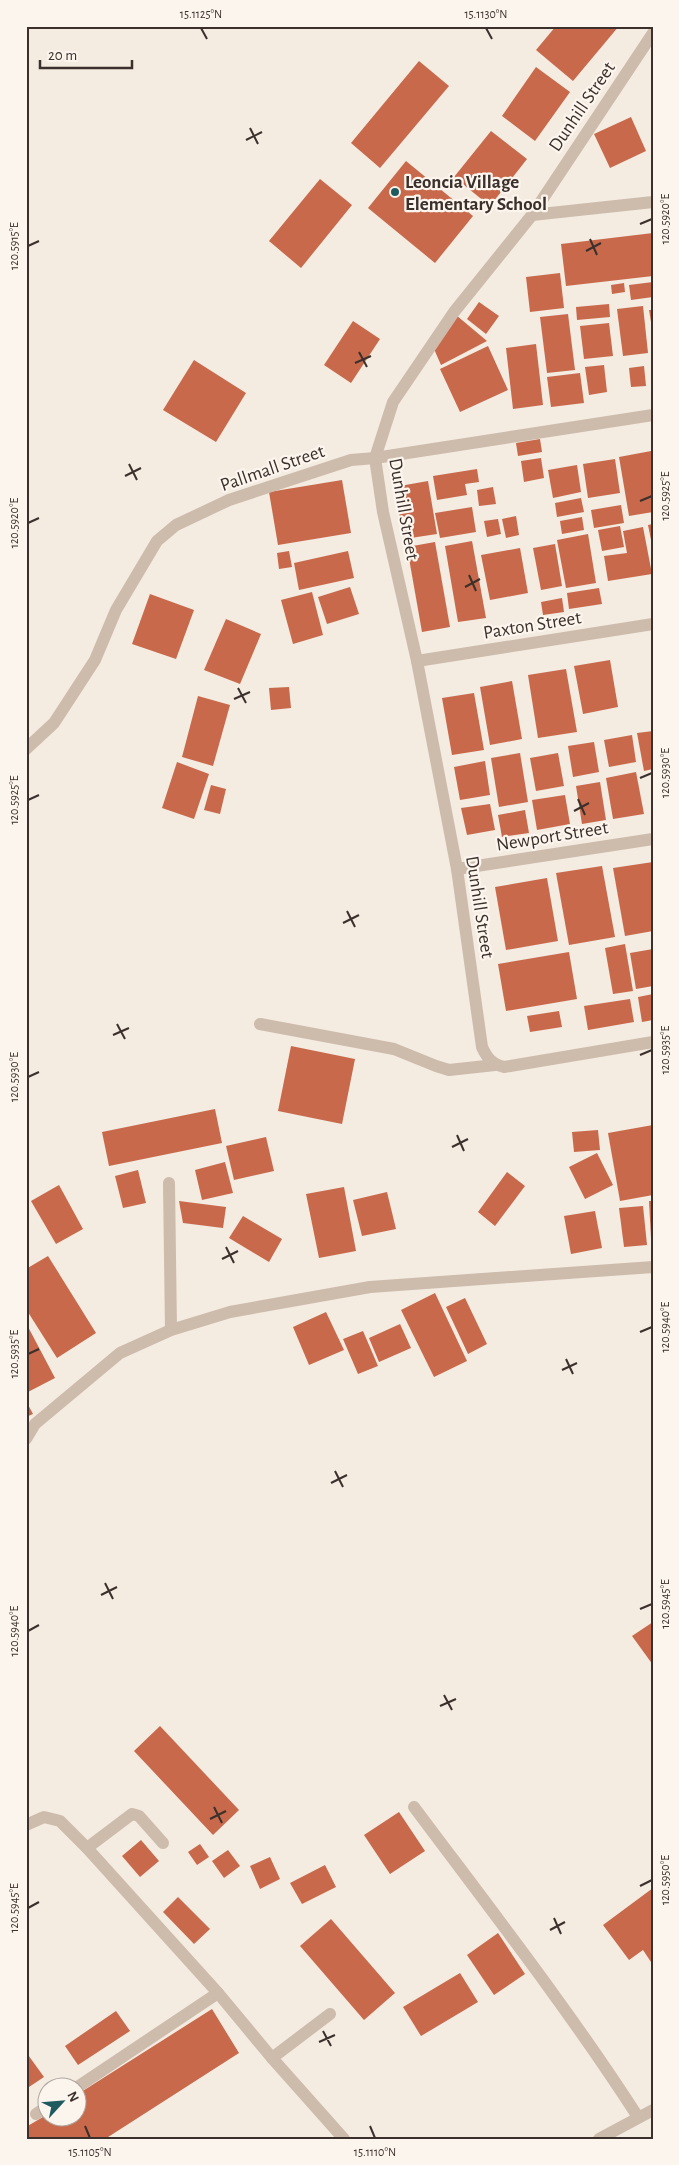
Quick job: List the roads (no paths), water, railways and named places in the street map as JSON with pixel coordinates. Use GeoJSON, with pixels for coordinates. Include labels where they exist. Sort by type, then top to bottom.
{"type":"FeatureCollection","features":[{"type":"Feature","properties":{"kind":"street","name":"Dunhill Street"},"geometry":{"type":"LineString","coordinates":[[495,1064],[487,1057],[482,1047],[457,869],[417,661],[383,512],[375,458],[393,402],[454,312],[532,215],[653,33]]}},
{"type":"Feature","properties":{"kind":"street"},"geometry":{"type":"LineString","coordinates":[[532,215],[653,202]]}},
{"type":"Feature","properties":{"kind":"street","name":"Pallmall Street"},"geometry":{"type":"LineString","coordinates":[[26,749],[54,723],[95,660],[116,610],[157,541],[176,525],[229,500],[351,460],[375,458],[653,414]]}},
{"type":"Feature","properties":{"kind":"street","name":"Paxton Street"},"geometry":{"type":"LineString","coordinates":[[417,661],[653,624]]}},
{"type":"Feature","properties":{"kind":"street","name":"Newport Street"},"geometry":{"type":"LineString","coordinates":[[457,869],[653,839]]}},
{"type":"Feature","properties":{"kind":"street"},"geometry":{"type":"LineString","coordinates":[[260,1024],[394,1049],[449,1070],[495,1064],[504,1067],[653,1042]]}},
{"type":"Feature","properties":{"kind":"street"},"geometry":{"type":"LineString","coordinates":[[169,1183],[171,1330]]}},
{"type":"Feature","properties":{"kind":"street"},"geometry":{"type":"LineString","coordinates":[[26,1439],[35,1424],[120,1353],[171,1330],[230,1312],[370,1287],[653,1267]]}},
{"type":"Feature","properties":{"kind":"street"},"geometry":{"type":"LineString","coordinates":[[414,1808],[598,2054],[638,2117]]}},
{"type":"Feature","properties":{"kind":"street"},"geometry":{"type":"LineString","coordinates":[[87,1848],[132,1814],[139,1816],[163,1843]]}},
{"type":"Feature","properties":{"kind":"street"},"geometry":{"type":"LineString","coordinates":[[26,1825],[44,1817],[60,1821],[87,1848],[218,1993],[272,2058],[344,2139]]}},
{"type":"Feature","properties":{"kind":"street"},"geometry":{"type":"LineString","coordinates":[[88,2080],[218,1993]]}},
{"type":"Feature","properties":{"kind":"street"},"geometry":{"type":"LineString","coordinates":[[272,2058],[330,2014]]}},
{"type":"Feature","properties":{"kind":"street"},"geometry":{"type":"LineString","coordinates":[[598,2139],[653,2110]]}},
{"type":"Feature","properties":{"kind":"place","name":"Leoncia Village Elementary School"},"geometry":{"type":"Point","coordinates":[395,192]}}]}
